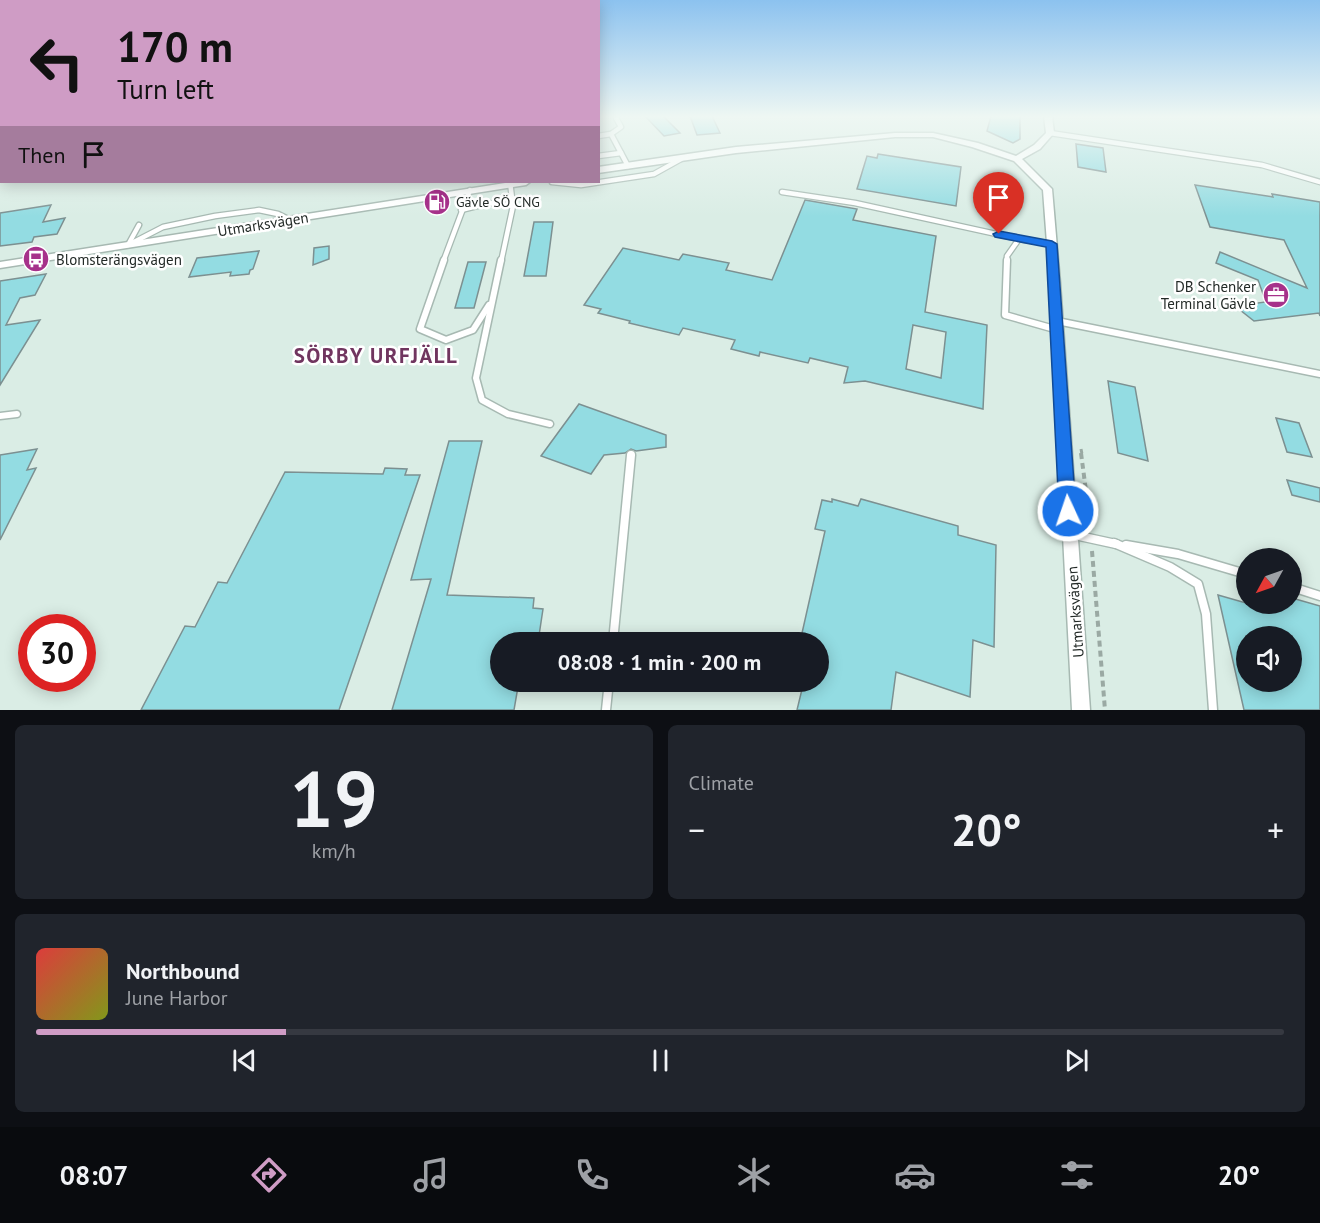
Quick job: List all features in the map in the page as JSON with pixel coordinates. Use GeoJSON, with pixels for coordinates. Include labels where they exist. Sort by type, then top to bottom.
{"type":"FeatureCollection","features":[{"type":"Feature","properties":{"kind":"street","name":"Utmarksvägen"},"geometry":{"type":"LineString","coordinates":[[600,170],[746,149]]}},
{"type":"Feature","properties":{"kind":"street","name":"Utmarksvägen"},"geometry":{"type":"LineString","coordinates":[[987,149],[1017,159],[1047,189],[1081,710]]}},
{"type":"Feature","properties":{"kind":"street"},"geometry":{"type":"LineString","coordinates":[[1017,159],[1033,149]]}},
{"type":"Feature","properties":{"kind":"street","name":"Utmarksvägen"},"geometry":{"type":"LineString","coordinates":[[0,265],[290,220],[506,183]]}},
{"type":"Feature","properties":{"kind":"lane"},"geometry":{"type":"LineString","coordinates":[[619,149],[628,166]]}},
{"type":"Feature","properties":{"kind":"lane"},"geometry":{"type":"LineString","coordinates":[[1157,149],[1262,165],[1320,182]]}},
{"type":"Feature","properties":{"kind":"lane"},"geometry":{"type":"LineString","coordinates":[[600,156],[621,153]]}},
{"type":"Feature","properties":{"kind":"lane"},"geometry":{"type":"LineString","coordinates":[[600,182],[654,174],[683,158]]}},
{"type":"Feature","properties":{"kind":"lane"},"geometry":{"type":"LineString","coordinates":[[511,183],[513,206],[476,378],[482,400],[508,414],[550,424]]}},
{"type":"Feature","properties":{"kind":"lane"},"geometry":{"type":"LineString","coordinates":[[562,183],[581,185],[594,183]]}},
{"type":"Feature","properties":{"kind":"lane"},"geometry":{"type":"LineString","coordinates":[[470,190],[420,329],[446,340],[473,330],[491,302]]}},
{"type":"Feature","properties":{"kind":"lane"},"geometry":{"type":"LineString","coordinates":[[782,192],[855,203],[1019,239],[1052,244]]}},
{"type":"Feature","properties":{"kind":"lane"},"geometry":{"type":"LineString","coordinates":[[461,210],[489,203],[513,206]]}},
{"type":"Feature","properties":{"kind":"lane"},"geometry":{"type":"LineString","coordinates":[[127,245],[163,227],[215,216],[259,210],[278,214],[290,220]]}},
{"type":"Feature","properties":{"kind":"lane"},"geometry":{"type":"LineString","coordinates":[[127,245],[139,225]]}},
{"type":"Feature","properties":{"kind":"lane"},"geometry":{"type":"LineString","coordinates":[[1019,239],[1006,256],[1005,315],[1320,374]]}},
{"type":"Feature","properties":{"kind":"lane"},"geometry":{"type":"LineString","coordinates":[[0,416],[17,414]]}},
{"type":"Feature","properties":{"kind":"lane"},"geometry":{"type":"LineString","coordinates":[[614,632],[631,455]]}},
{"type":"Feature","properties":{"kind":"lane"},"geometry":{"type":"LineString","coordinates":[[1069,534],[1178,554],[1236,571]]}},
{"type":"Feature","properties":{"kind":"lane"},"geometry":{"type":"LineString","coordinates":[[1114,543],[1170,567],[1198,584],[1206,614],[1213,710]]}},
{"type":"Feature","properties":{"kind":"lane"},"geometry":{"type":"LineString","coordinates":[[1302,590],[1320,596]]}},
{"type":"Feature","properties":{"kind":"lane"},"geometry":{"type":"LineString","coordinates":[[606,710],[608,692]]}},
{"type":"Feature","properties":{"kind":"path"},"geometry":{"type":"LineString","coordinates":[[1080,441],[1092,540],[1105,710]]}},
{"type":"Feature","properties":{"kind":"building"},"geometry":{"type":"Polygon","coordinates":[[[1076,149],[1103,149],[1106,172],[1078,167],[1076,149]]]}},
{"type":"Feature","properties":{"kind":"building"},"geometry":{"type":"Polygon","coordinates":[[[878,154],[961,167],[956,206],[857,189],[867,156],[877,158],[878,154]]]}},
{"type":"Feature","properties":{"kind":"building"},"geometry":{"type":"Polygon","coordinates":[[[988,176],[1002,179],[1001,213],[986,210],[988,176]]]}},
{"type":"Feature","properties":{"kind":"building"},"geometry":{"type":"Polygon","coordinates":[[[1195,185],[1320,202],[1320,316],[1319,313],[1254,321],[1235,306],[1266,302],[1258,280],[1216,263],[1220,252],[1307,288],[1284,240],[1210,227],[1195,185]]]}},
{"type":"Feature","properties":{"kind":"building"},"geometry":{"type":"Polygon","coordinates":[[[805,200],[857,209],[853,220],[936,236],[925,312],[987,325],[983,409],[865,381],[844,383],[848,367],[810,358],[808,363],[760,352],[759,356],[731,349],[735,340],[683,328],[679,335],[629,323],[630,321],[598,313],[601,309],[584,305],[623,248],[679,260],[683,254],[729,263],[726,270],[772,280],[805,200]],[[913,325],[906,369],[941,378],[946,332],[913,325]]]}},
{"type":"Feature","properties":{"kind":"building"},"geometry":{"type":"Polygon","coordinates":[[[51,205],[43,222],[65,218],[57,234],[34,237],[32,242],[0,246],[0,213],[51,205]]]}},
{"type":"Feature","properties":{"kind":"building"},"geometry":{"type":"Polygon","coordinates":[[[534,222],[553,222],[546,276],[524,276],[534,222]]]}},
{"type":"Feature","properties":{"kind":"building"},"geometry":{"type":"Polygon","coordinates":[[[329,246],[329,259],[313,265],[314,248],[329,246]]]}},
{"type":"Feature","properties":{"kind":"building"},"geometry":{"type":"Polygon","coordinates":[[[259,251],[249,274],[230,276],[231,272],[189,277],[197,258],[259,251]]]}},
{"type":"Feature","properties":{"kind":"building"},"geometry":{"type":"Polygon","coordinates":[[[468,262],[486,262],[474,308],[455,308],[468,262]]]}},
{"type":"Feature","properties":{"kind":"building"},"geometry":{"type":"Polygon","coordinates":[[[46,274],[35,295],[20,298],[6,325],[40,320],[0,385],[0,281],[46,274]]]}},
{"type":"Feature","properties":{"kind":"building"},"geometry":{"type":"Polygon","coordinates":[[[1108,381],[1135,387],[1148,461],[1118,453],[1108,381]]]}},
{"type":"Feature","properties":{"kind":"building"},"geometry":{"type":"Polygon","coordinates":[[[579,404],[666,435],[666,447],[636,451],[631,449],[625,453],[604,455],[591,474],[541,456],[579,404]]]}},
{"type":"Feature","properties":{"kind":"building"},"geometry":{"type":"Polygon","coordinates":[[[1276,418],[1299,423],[1312,457],[1287,452],[1276,418]]]}},
{"type":"Feature","properties":{"kind":"building"},"geometry":{"type":"Polygon","coordinates":[[[449,441],[482,441],[447,595],[534,598],[533,608],[543,609],[540,632],[490,632],[490,692],[517,692],[514,710],[392,710],[431,579],[411,580],[449,441]]]}},
{"type":"Feature","properties":{"kind":"building"},"geometry":{"type":"Polygon","coordinates":[[[37,449],[27,470],[36,468],[0,540],[0,455],[37,449]]]}},
{"type":"Feature","properties":{"kind":"building"},"geometry":{"type":"Polygon","coordinates":[[[385,468],[407,469],[405,475],[420,475],[339,710],[141,710],[185,626],[195,627],[218,582],[227,583],[285,472],[383,474],[385,468]]]}},
{"type":"Feature","properties":{"kind":"building"},"geometry":{"type":"Polygon","coordinates":[[[1287,480],[1320,488],[1320,502],[1292,495],[1287,480]]]}},
{"type":"Feature","properties":{"kind":"building"},"geometry":{"type":"Polygon","coordinates":[[[832,499],[858,506],[861,499],[958,526],[958,535],[996,545],[994,647],[973,640],[970,697],[896,672],[891,710],[797,710],[801,692],[829,692],[829,632],[802,632],[825,531],[815,529],[822,500],[832,502],[832,499]]]}},
{"type":"Feature","properties":{"kind":"building"},"geometry":{"type":"Polygon","coordinates":[[[1218,595],[1236,600],[1236,614],[1302,614],[1302,601],[1320,606],[1320,710],[1244,710],[1240,692],[1302,692],[1302,626],[1236,626],[1236,675],[1218,595]]]}},
{"type":"Feature","properties":{"kind":"place","name":"Gävle SÖ CNG"},"geometry":{"type":"Point","coordinates":[437,202]}},
{"type":"Feature","properties":{"kind":"place","name":"Blomsterängsvägen"},"geometry":{"type":"Point","coordinates":[36,259]}},
{"type":"Feature","properties":{"kind":"place","name":"DB Schenker Terminal Gävle"},"geometry":{"type":"Point","coordinates":[1276,295]}},
{"type":"Feature","properties":{"kind":"district","name":"SÖRBY URFJÄLL"},"geometry":{"type":"Point","coordinates":[376,355]}},
{"type":"Feature","properties":{"kind":"route"},"geometry":{"type":"LineString","coordinates":[[999,234],[1052,244],[1068,511]]}}]}
